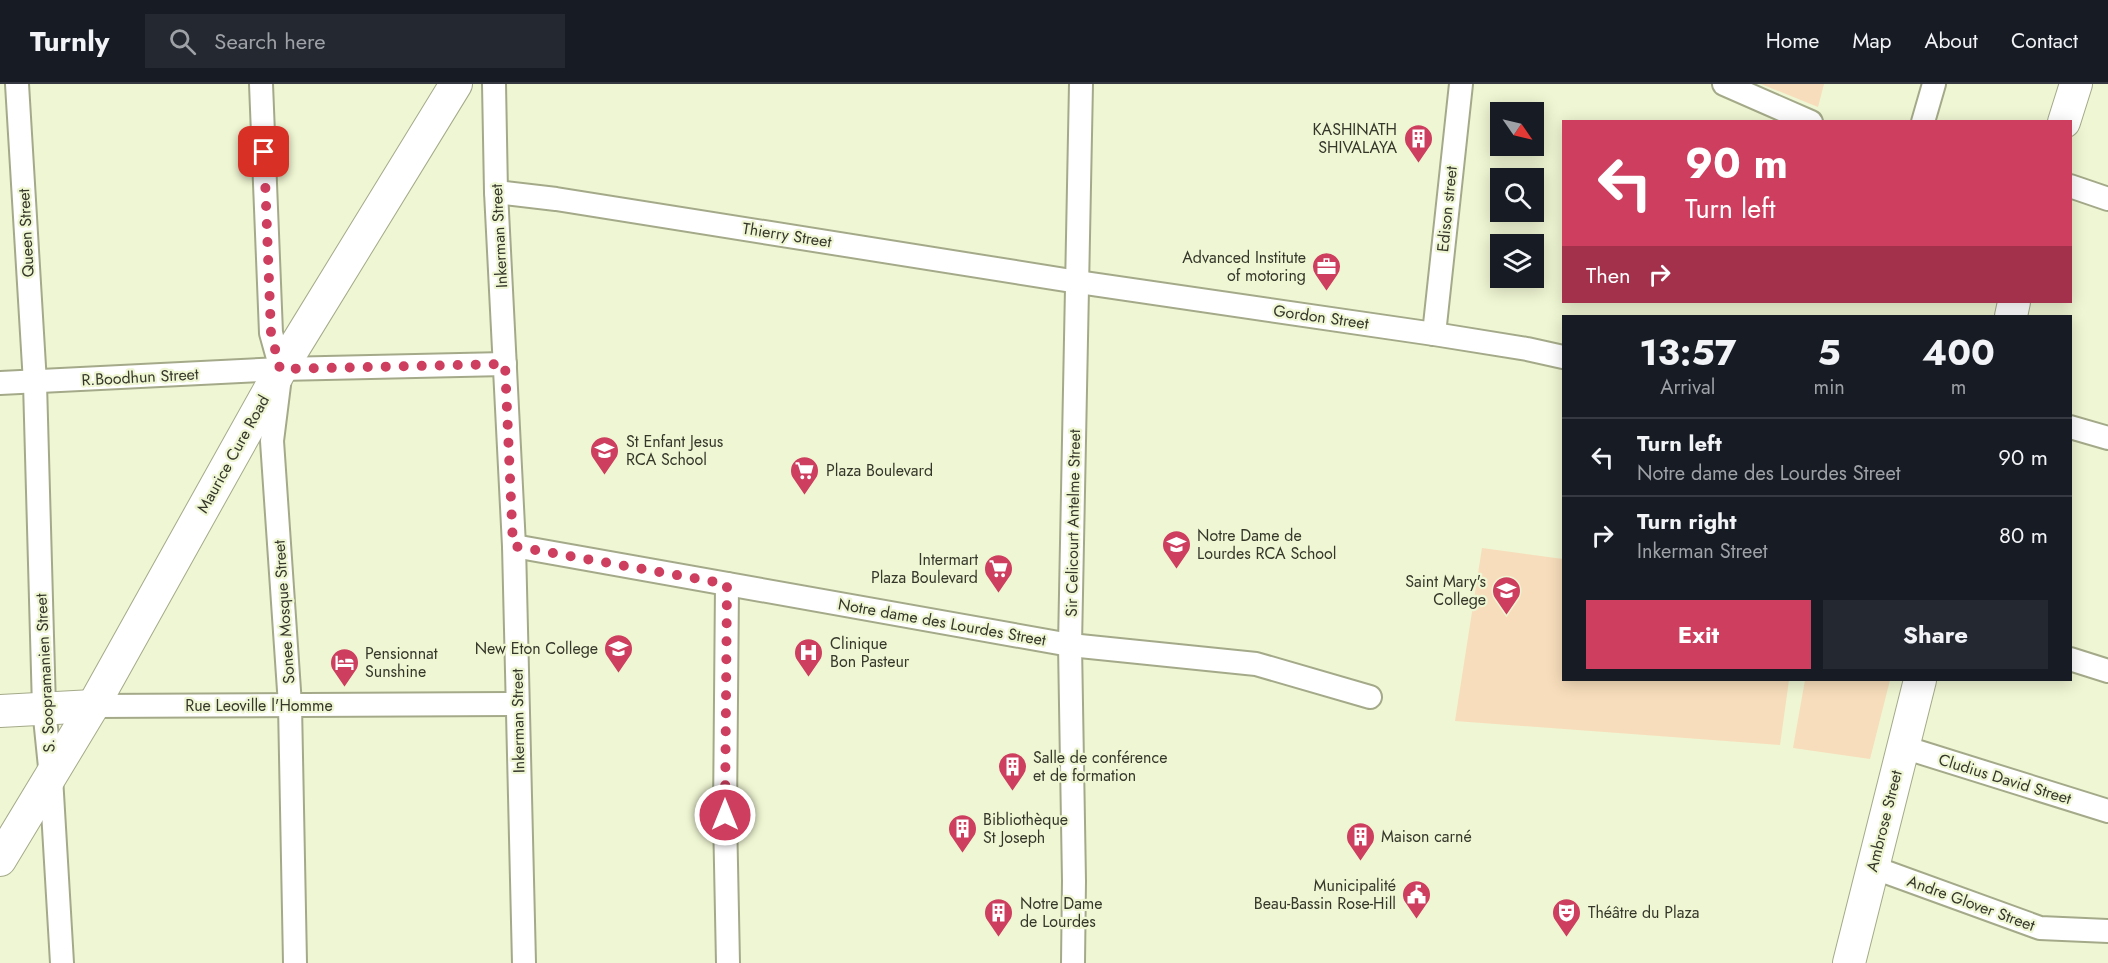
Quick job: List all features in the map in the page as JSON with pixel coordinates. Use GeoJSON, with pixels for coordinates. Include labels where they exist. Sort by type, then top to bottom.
{"type":"FeatureCollection","features":[{"type":"Feature","properties":{"kind":"main road","name":"Maurice Cure Road"},"geometry":{"type":"LineString","coordinates":[[0,860],[93,706],[280,369],[456,84]]}},
{"type":"Feature","properties":{"kind":"main road"},"geometry":{"type":"LineString","coordinates":[[2065,120],[2076,84]]}},
{"type":"Feature","properties":{"kind":"main road","name":"Ambrose Street"},"geometry":{"type":"LineString","coordinates":[[1849,963],[1920,681]]}},
{"type":"Feature","properties":{"kind":"main road","name":"Rue Leoville l'Homme"},"geometry":{"type":"LineString","coordinates":[[0,711],[93,706]]}},
{"type":"Feature","properties":{"kind":"street","name":"Queen Street"},"geometry":{"type":"LineString","coordinates":[[18,84],[35,383]]}},
{"type":"Feature","properties":{"kind":"street"},"geometry":{"type":"LineString","coordinates":[[261,84],[271,333],[280,369]]}},
{"type":"Feature","properties":{"kind":"street","name":"Inkerman Street"},"geometry":{"type":"LineString","coordinates":[[494,84],[496,192],[513,546],[524,963]]}},
{"type":"Feature","properties":{"kind":"street","name":"Sir Celicourt Antelme Street"},"geometry":{"type":"LineString","coordinates":[[1072,963],[1074,881],[1070,645],[1081,84]]}},
{"type":"Feature","properties":{"kind":"street","name":"Edison street"},"geometry":{"type":"LineString","coordinates":[[1434,334],[1461,84]]}},
{"type":"Feature","properties":{"kind":"street"},"geometry":{"type":"LineString","coordinates":[[1724,84],[1806,120]]}},
{"type":"Feature","properties":{"kind":"street"},"geometry":{"type":"LineString","coordinates":[[1924,120],[1934,84]]}},
{"type":"Feature","properties":{"kind":"street"},"geometry":{"type":"LineString","coordinates":[[2072,187],[2108,199]]}},
{"type":"Feature","properties":{"kind":"street","name":"Thierry Street"},"geometry":{"type":"LineString","coordinates":[[496,192],[568,200],[1078,282]]}},
{"type":"Feature","properties":{"kind":"street","name":"Gordon Street"},"geometry":{"type":"LineString","coordinates":[[1078,282],[1434,334],[1562,357]]}},
{"type":"Feature","properties":{"kind":"street","name":"R.Boodhun Street"},"geometry":{"type":"LineString","coordinates":[[0,383],[280,369],[505,364]]}},
{"type":"Feature","properties":{"kind":"street","name":"Sonee Mosque Street"},"geometry":{"type":"LineString","coordinates":[[280,369],[272,441],[290,705],[295,963]]}},
{"type":"Feature","properties":{"kind":"street","name":"S. Soopramanien Street"},"geometry":{"type":"LineString","coordinates":[[35,383],[44,708],[51,777],[62,963]]}},
{"type":"Feature","properties":{"kind":"street"},"geometry":{"type":"LineString","coordinates":[[2072,428],[2108,438]]}},
{"type":"Feature","properties":{"kind":"street","name":"Notre dame des Lourdes Street"},"geometry":{"type":"LineString","coordinates":[[513,546],[1070,645],[1256,664],[1370,697]]}},
{"type":"Feature","properties":{"kind":"street"},"geometry":{"type":"LineString","coordinates":[[727,584],[725,815],[728,963]]}},
{"type":"Feature","properties":{"kind":"street"},"geometry":{"type":"LineString","coordinates":[[2072,660],[2108,671]]}},
{"type":"Feature","properties":{"kind":"street","name":"Rue Leoville l'Homme"},"geometry":{"type":"LineString","coordinates":[[93,706],[518,704]]}},
{"type":"Feature","properties":{"kind":"street","name":"Cludius David Street"},"geometry":{"type":"LineString","coordinates":[[1903,747],[2108,811]]}},
{"type":"Feature","properties":{"kind":"street","name":"Andre Glover Street"},"geometry":{"type":"LineString","coordinates":[[1872,867],[2040,928],[2108,931]]}},
{"type":"Feature","properties":{"kind":"shaded area"},"geometry":{"type":"Polygon","coordinates":[[[1761,84],[1824,84],[1818,107],[1761,84]]]}},
{"type":"Feature","properties":{"kind":"shaded area"},"geometry":{"type":"Polygon","coordinates":[[[1482,548],[1562,559],[1562,681],[1789,681],[1780,745],[1455,721],[1482,548]]]}},
{"type":"Feature","properties":{"kind":"shaded area"},"geometry":{"type":"Polygon","coordinates":[[[1805,681],[1890,681],[1870,759],[1793,748],[1805,681]]]}},
{"type":"Feature","properties":{"kind":"place","name":"KASHINATH SHIVALAYA"},"geometry":{"type":"Point","coordinates":[1418,164]}},
{"type":"Feature","properties":{"kind":"place","name":"Advanced Institute of motoring"},"geometry":{"type":"Point","coordinates":[1327,292]}},
{"type":"Feature","properties":{"kind":"place","name":"St Enfant Jesus RCA School"},"geometry":{"type":"Point","coordinates":[605,476]}},
{"type":"Feature","properties":{"kind":"place","name":"Plaza Boulevard"},"geometry":{"type":"Point","coordinates":[805,496]}},
{"type":"Feature","properties":{"kind":"place","name":"Notre Dame de Lourdes RCA School"},"geometry":{"type":"Point","coordinates":[1176,570]}},
{"type":"Feature","properties":{"kind":"place","name":"Intermart Plaza Boulevard"},"geometry":{"type":"Point","coordinates":[999,594]}},
{"type":"Feature","properties":{"kind":"place","name":"Saint Mary's College"},"geometry":{"type":"Point","coordinates":[1507,616]}},
{"type":"Feature","properties":{"kind":"place","name":"New Eton College"},"geometry":{"type":"Point","coordinates":[619,674]}},
{"type":"Feature","properties":{"kind":"place","name":"Clinique Bon Pasteur"},"geometry":{"type":"Point","coordinates":[809,678]}},
{"type":"Feature","properties":{"kind":"place","name":"Pensionnat Sunshine"},"geometry":{"type":"Point","coordinates":[344,688]}},
{"type":"Feature","properties":{"kind":"place","name":"Salle de conférence et de formation"},"geometry":{"type":"Point","coordinates":[1012,792]}},
{"type":"Feature","properties":{"kind":"place","name":"Bibliothèque St Joseph"},"geometry":{"type":"Point","coordinates":[962,854]}},
{"type":"Feature","properties":{"kind":"place","name":"Maison carné"},"geometry":{"type":"Point","coordinates":[1360,862]}},
{"type":"Feature","properties":{"kind":"place","name":"Municipalité Beau-Bassin Rose-Hill"},"geometry":{"type":"Point","coordinates":[1417,920]}},
{"type":"Feature","properties":{"kind":"place","name":"Notre Dame de Lourdes"},"geometry":{"type":"Point","coordinates":[999,938]}},
{"type":"Feature","properties":{"kind":"place","name":"Théâtre du Plaza"},"geometry":{"type":"Point","coordinates":[1567,938]}},
{"type":"Feature","properties":{"kind":"route"},"geometry":{"type":"LineString","coordinates":[[264,152],[271,333],[280,369],[505,364],[513,546],[727,584],[725,815]]}}]}
